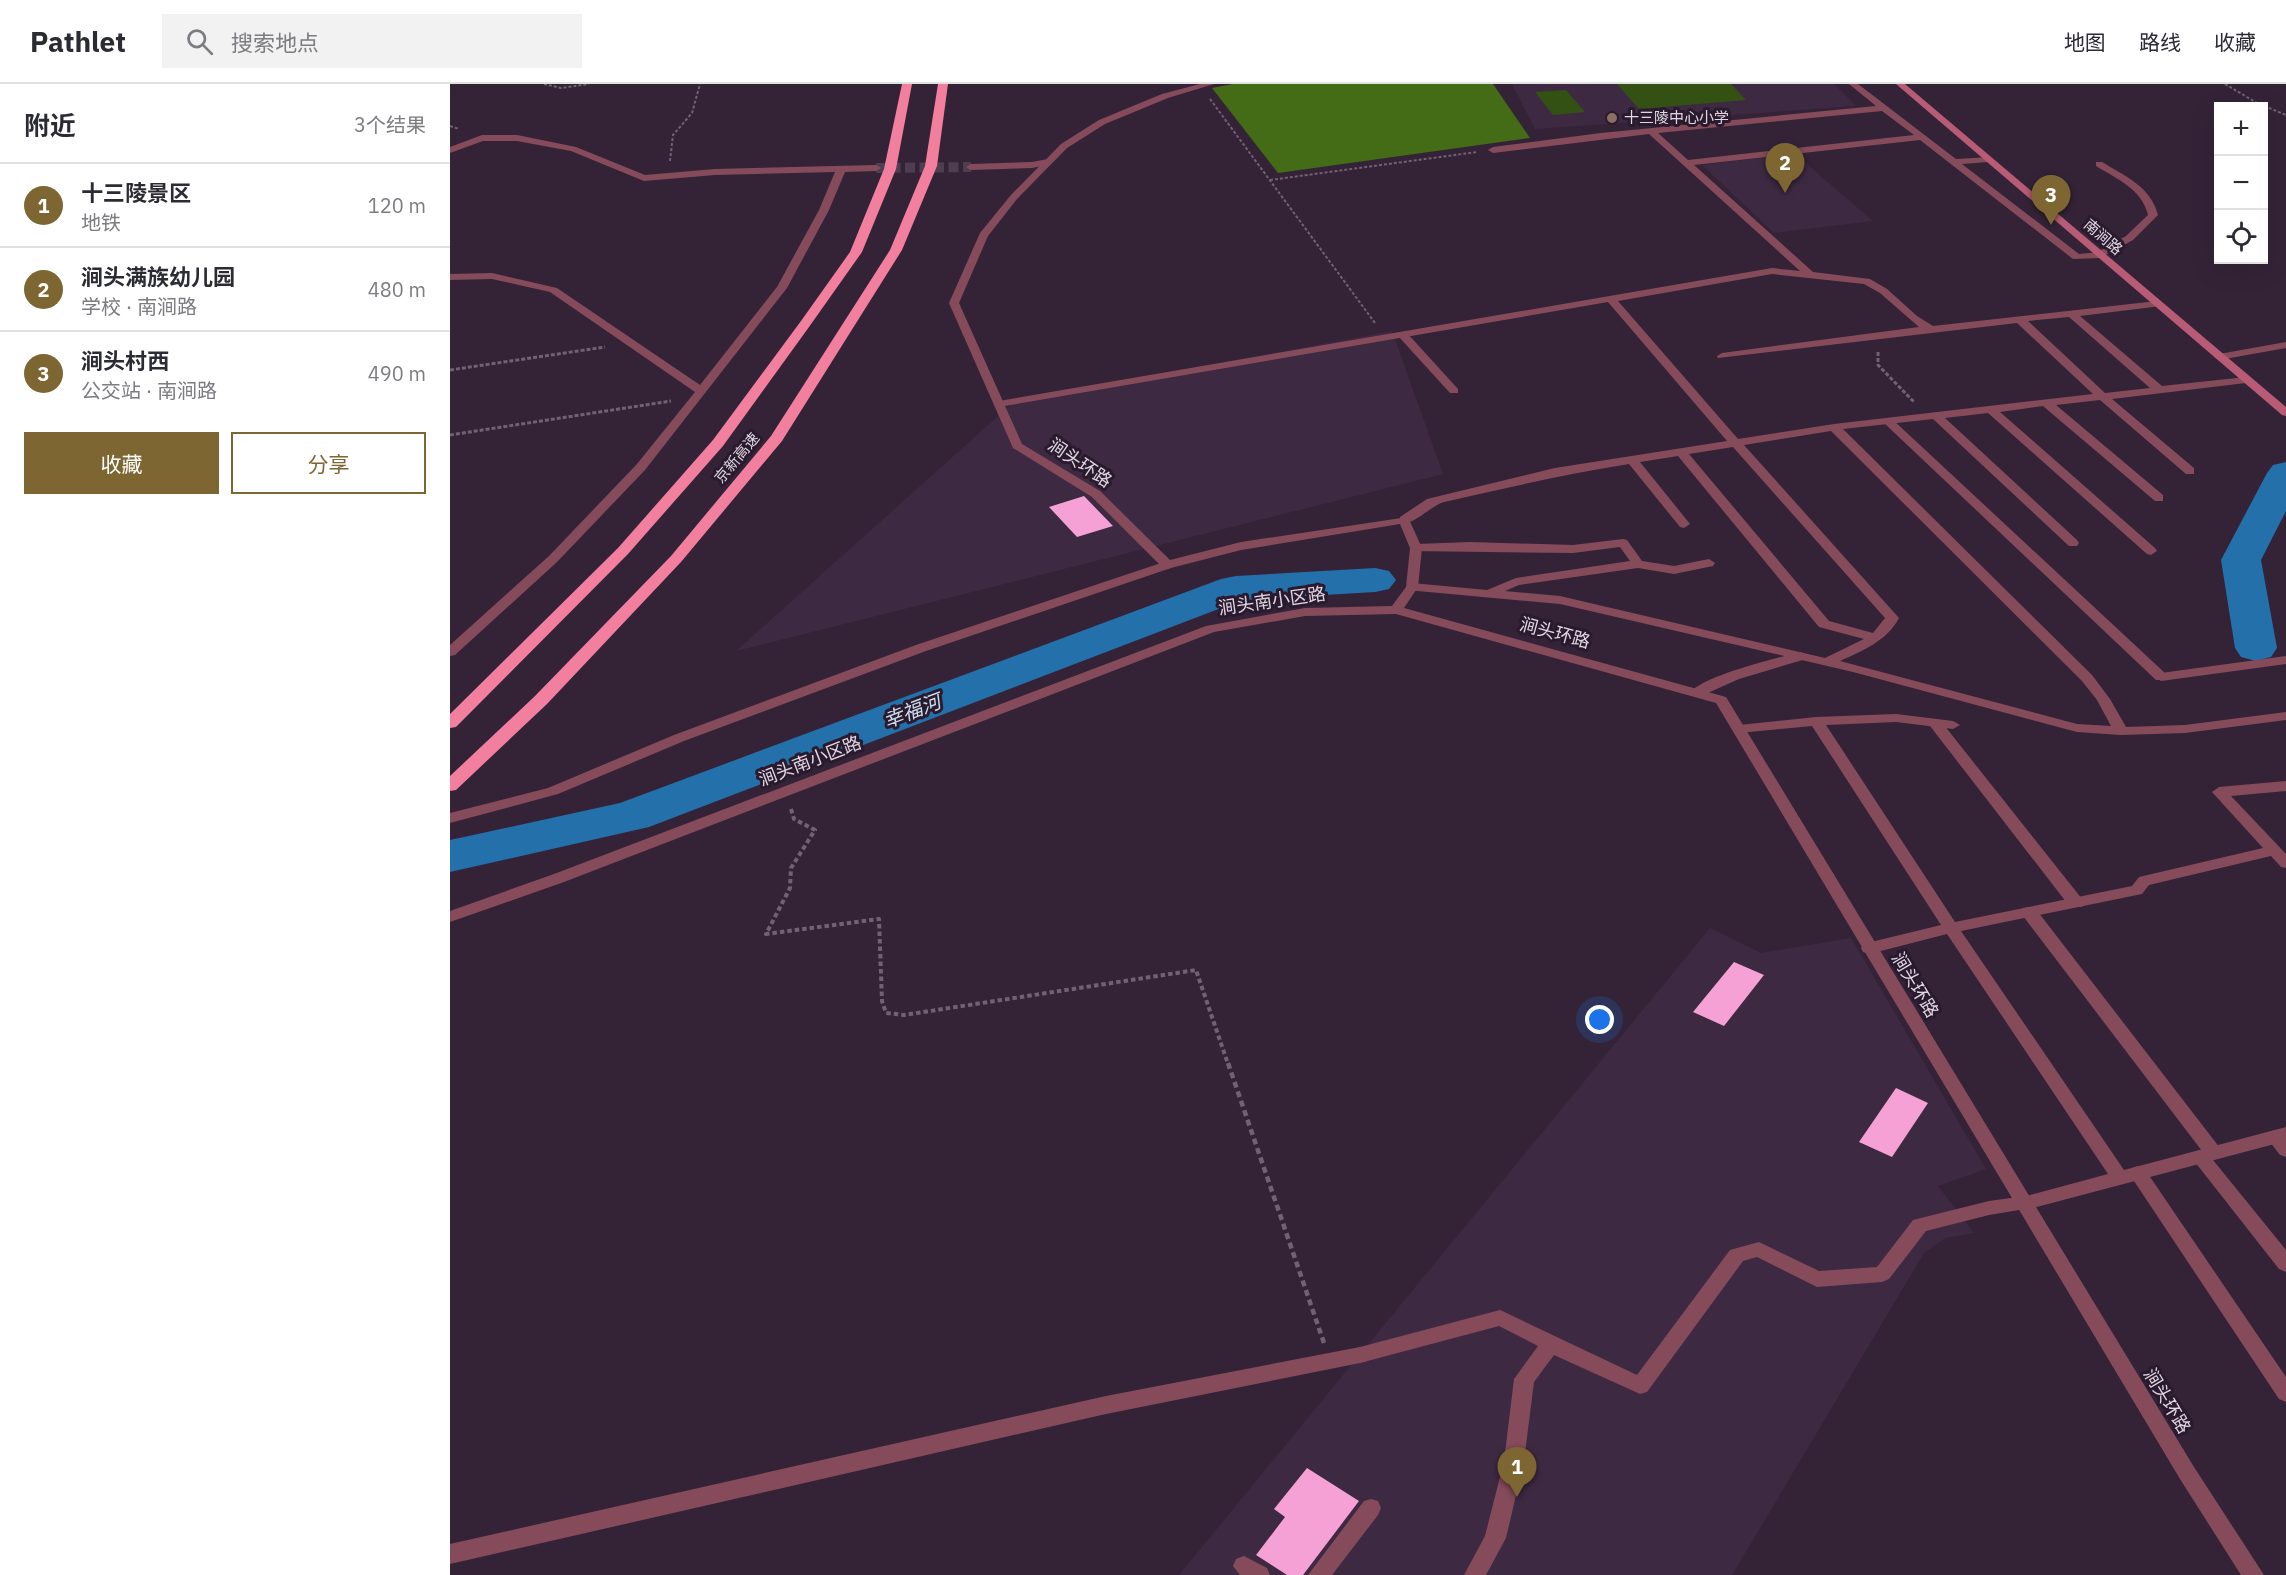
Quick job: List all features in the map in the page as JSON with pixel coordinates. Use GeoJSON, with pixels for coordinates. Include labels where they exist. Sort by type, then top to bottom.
{"type":"FeatureCollection","features":[{"type":"Feature","properties":{"kind":"highway","name":"京新高速"},"geometry":{"type":"LineString","coordinates":[[450,723],[623,551],[718,443],[805,324],[856,252],[890,169],[907,84]]}},
{"type":"Feature","properties":{"kind":"highway","name":"京新高速"},"geometry":{"type":"LineString","coordinates":[[455,781],[541,700],[676,559],[777,438],[896,250],[932,166],[943,84]]}},
{"type":"Feature","properties":{"kind":"main road","name":"南涧路"},"geometry":{"type":"LineString","coordinates":[[1900,84],[2286,413]]}},
{"type":"Feature","properties":{"kind":"street"},"geometry":{"type":"LineString","coordinates":[[1853,84],[2077,257],[2100,255],[2122,244],[2136,234],[2153,215],[2152,204],[2142,192],[2099,164]]}},
{"type":"Feature","properties":{"kind":"street","name":"涧头环路"},"geometry":{"type":"LineString","coordinates":[[1167,565],[1096,494],[1017,446],[954,303],[983,235],[1014,197],[1064,146],[1102,122],[1165,96],[1205,85]]}},
{"type":"Feature","properties":{"kind":"street"},"geometry":{"type":"LineString","coordinates":[[1493,150],[1651,131],[1885,108]]}},
{"type":"Feature","properties":{"kind":"street"},"geometry":{"type":"LineString","coordinates":[[1651,131],[1810,274]]}},
{"type":"Feature","properties":{"kind":"street"},"geometry":{"type":"LineString","coordinates":[[450,150],[482,138],[517,138],[573,149],[644,178],[876,168]]}},
{"type":"Feature","properties":{"kind":"street"},"geometry":{"type":"LineString","coordinates":[[1686,163],[1923,138]]}},
{"type":"Feature","properties":{"kind":"street"},"geometry":{"type":"LineString","coordinates":[[1955,162],[1988,159]]}},
{"type":"Feature","properties":{"kind":"street"},"geometry":{"type":"LineString","coordinates":[[970,167],[1032,165],[1048,162]]}},
{"type":"Feature","properties":{"kind":"street"},"geometry":{"type":"LineString","coordinates":[[450,652],[553,559],[641,467],[782,288],[824,210],[841,169]]}},
{"type":"Feature","properties":{"kind":"street"},"geometry":{"type":"LineString","coordinates":[[999,404],[1772,271],[1856,279],[1876,285],[1919,324],[1931,329]]}},
{"type":"Feature","properties":{"kind":"street"},"geometry":{"type":"LineString","coordinates":[[450,278],[492,276],[553,290],[700,391]]}},
{"type":"Feature","properties":{"kind":"street"},"geometry":{"type":"LineString","coordinates":[[1610,298],[1892,618],[1890,624],[1874,637],[1827,662]]}},
{"type":"Feature","properties":{"kind":"street"},"geometry":{"type":"LineString","coordinates":[[1722,356],[1889,333],[2157,304]]}},
{"type":"Feature","properties":{"kind":"street"},"geometry":{"type":"LineString","coordinates":[[2072,314],[2158,389]]}},
{"type":"Feature","properties":{"kind":"street"},"geometry":{"type":"LineString","coordinates":[[2020,320],[2101,395],[2190,471]]}},
{"type":"Feature","properties":{"kind":"street"},"geometry":{"type":"LineString","coordinates":[[1403,335],[1454,391]]}},
{"type":"Feature","properties":{"kind":"street"},"geometry":{"type":"LineString","coordinates":[[2219,357],[2286,345]]}},
{"type":"Feature","properties":{"kind":"street"},"geometry":{"type":"LineString","coordinates":[[450,818],[553,791],[679,738],[910,652],[1167,565],[1241,546],[1404,520],[1431,502],[1555,472],[1631,459],[1834,427],[2246,380]]}},
{"type":"Feature","properties":{"kind":"street"},"geometry":{"type":"LineString","coordinates":[[2045,402],[2159,498]]}},
{"type":"Feature","properties":{"kind":"street"},"geometry":{"type":"LineString","coordinates":[[1990,408],[2151,551]]}},
{"type":"Feature","properties":{"kind":"street"},"geometry":{"type":"LineString","coordinates":[[1931,416],[2073,543]]}},
{"type":"Feature","properties":{"kind":"street"},"geometry":{"type":"LineString","coordinates":[[1888,421],[2161,677],[2286,660]]}},
{"type":"Feature","properties":{"kind":"street"},"geometry":{"type":"LineString","coordinates":[[1834,427],[2087,678],[2103,699],[2121,730]]}},
{"type":"Feature","properties":{"kind":"street"},"geometry":{"type":"LineString","coordinates":[[1680,451],[1824,624],[1874,637]]}},
{"type":"Feature","properties":{"kind":"street"},"geometry":{"type":"LineString","coordinates":[[1631,459],[1684,524]]}},
{"type":"Feature","properties":{"kind":"street"},"geometry":{"type":"LineString","coordinates":[[1395,610],[1412,587],[1416,548],[1404,520]]}},
{"type":"Feature","properties":{"kind":"street"},"geometry":{"type":"LineString","coordinates":[[1416,548],[1470,546],[1573,549],[1623,543],[1638,564]]}},
{"type":"Feature","properties":{"kind":"street"},"geometry":{"type":"LineString","coordinates":[[1487,594],[1516,582],[1638,564],[1674,570],[1708,563]]}},
{"type":"Feature","properties":{"kind":"street"},"geometry":{"type":"LineString","coordinates":[[1412,587],[1560,600],[1827,662],[2077,729],[2185,729],[2286,716]]}},
{"type":"Feature","properties":{"kind":"street","name":"涧头环路"},"geometry":{"type":"LineString","coordinates":[[1395,610],[1721,700],[2187,1473],[2253,1575]]}},
{"type":"Feature","properties":{"kind":"street","name":"涧头南小区路"},"geometry":{"type":"LineString","coordinates":[[450,917],[560,878],[1210,629],[1305,612],[1395,610]]}},
{"type":"Feature","properties":{"kind":"street"},"geometry":{"type":"LineString","coordinates":[[1696,693],[1712,684],[1757,668],[1801,656]]}},
{"type":"Feature","properties":{"kind":"street"},"geometry":{"type":"LineString","coordinates":[[1739,729],[1816,721],[1896,718],[1953,725]]}},
{"type":"Feature","properties":{"kind":"street"},"geometry":{"type":"LineString","coordinates":[[1816,721],[1951,928],[2286,1393]]}},
{"type":"Feature","properties":{"kind":"street"},"geometry":{"type":"LineString","coordinates":[[1935,723],[2076,903]]}},
{"type":"Feature","properties":{"kind":"street"},"geometry":{"type":"LineString","coordinates":[[2286,786],[2219,792],[2286,863]]}},
{"type":"Feature","properties":{"kind":"street"},"geometry":{"type":"LineString","coordinates":[[1869,948],[1951,928],[2137,890],[2144,881],[2274,850]]}},
{"type":"Feature","properties":{"kind":"street"},"geometry":{"type":"LineString","coordinates":[[2029,912],[2286,1264]]}},
{"type":"Feature","properties":{"kind":"street"},"geometry":{"type":"LineString","coordinates":[[450,1554],[1106,1405],[1360,1355],[1500,1318],[1640,1386],[1737,1255],[1759,1249],[1817,1280],[1882,1274],[1920,1225],[1989,1208],[2025,1203],[2207,1155],[2282,1140]]}},
{"type":"Feature","properties":{"kind":"street"},"geometry":{"type":"LineString","coordinates":[[1475,1575],[1495,1538],[1512,1472],[1524,1379],[1551,1344]]}},
{"type":"Feature","properties":{"kind":"street"},"geometry":{"type":"LineString","coordinates":[[1319,1575],[1371,1508]]}},
{"type":"Feature","properties":{"kind":"path"},"geometry":{"type":"LineString","coordinates":[[544,84],[561,88],[589,84]]}},
{"type":"Feature","properties":{"kind":"path"},"geometry":{"type":"LineString","coordinates":[[671,176],[673,135],[692,113],[700,84]]}},
{"type":"Feature","properties":{"kind":"path"},"geometry":{"type":"LineString","coordinates":[[2225,84],[2257,103],[2286,115]]}},
{"type":"Feature","properties":{"kind":"path"},"geometry":{"type":"LineString","coordinates":[[1205,85],[1270,180],[1386,338]]}},
{"type":"Feature","properties":{"kind":"path"},"geometry":{"type":"LineString","coordinates":[[1270,180],[1493,150]]}},
{"type":"Feature","properties":{"kind":"path"},"geometry":{"type":"LineString","coordinates":[[1889,333],[1878,348],[1878,365],[1931,416]]}},
{"type":"Feature","properties":{"kind":"path"},"geometry":{"type":"LineString","coordinates":[[450,370],[630,344]]}},
{"type":"Feature","properties":{"kind":"path"},"geometry":{"type":"LineString","coordinates":[[450,435],[666,401],[693,401]]}},
{"type":"Feature","properties":{"kind":"path"},"geometry":{"type":"LineString","coordinates":[[785,791],[794,819],[815,830],[791,868],[790,888],[766,934],[879,919],[882,1001],[886,1013],[904,1015],[1196,970],[1330,1360]]}},
{"type":"Feature","properties":{"kind":"shaded area","name":"十三陵中心小学"},"geometry":{"type":"Polygon","coordinates":[[[1512,84],[1834,84],[1856,106],[1535,129],[1512,84]]]}},
{"type":"Feature","properties":{"kind":"shaded area"},"geometry":{"type":"Polygon","coordinates":[[[1795,154],[1873,221],[1774,233],[1702,165],[1795,154]]]}},
{"type":"Feature","properties":{"kind":"shaded area"},"geometry":{"type":"Polygon","coordinates":[[[1392,331],[1443,474],[736,651],[1015,401],[1392,331]]]}},
{"type":"Feature","properties":{"kind":"shaded area"},"geometry":{"type":"Polygon","coordinates":[[[1710,928],[1761,953],[1851,938],[1986,1169],[1938,1186],[1974,1233],[1945,1238],[1924,1253],[1732,1575],[1179,1575],[1710,928]]]}},
{"type":"Feature","properties":{"kind":"green space"},"geometry":{"type":"Polygon","coordinates":[[[1233,84],[1493,84],[1530,138],[1278,173],[1212,88],[1233,84]]]}},
{"type":"Feature","properties":{"kind":"green space"},"geometry":{"type":"Polygon","coordinates":[[[1617,84],[1731,84],[1746,100],[1639,109],[1617,84]]]}},
{"type":"Feature","properties":{"kind":"green space"},"geometry":{"type":"Polygon","coordinates":[[[1566,90],[1585,112],[1553,115],[1535,92],[1566,90]]]}},
{"type":"Feature","properties":{"kind":"building"},"geometry":{"type":"Polygon","coordinates":[[[1084,496],[1113,526],[1077,537],[1049,507],[1084,496]]]}},
{"type":"Feature","properties":{"kind":"building"},"geometry":{"type":"Polygon","coordinates":[[[1734,962],[1764,975],[1724,1026],[1693,1012],[1734,962]]]}},
{"type":"Feature","properties":{"kind":"building"},"geometry":{"type":"Polygon","coordinates":[[[1896,1088],[1928,1103],[1892,1157],[1859,1142],[1896,1088]]]}},
{"type":"Feature","properties":{"kind":"building"},"geometry":{"type":"Polygon","coordinates":[[[1307,1468],[1359,1501],[1303,1575],[1287,1575],[1256,1555],[1285,1517],[1274,1509],[1307,1468]]]}},
{"type":"Feature","properties":{"kind":"waterway","name":"幸福河"},"geometry":{"type":"LineString","coordinates":[[2256,648],[2241,560],[2286,473]]}},
{"type":"Feature","properties":{"kind":"waterway","name":"幸福河"},"geometry":{"type":"LineString","coordinates":[[450,856],[632,816],[1236,588],[1375,580]]}},
{"type":"Feature","properties":{"kind":"tunnel"},"geometry":{"type":"LineString","coordinates":[[876,168],[971,167]]}},
{"type":"Feature","properties":{"kind":"place","name":"十三陵中心小学"},"geometry":{"type":"Point","coordinates":[1612,118]}},
{"type":"Feature","properties":{"kind":"place","name":"涧头满族幼儿园"},"geometry":{"type":"Point","coordinates":[1785,193]}},
{"type":"Feature","properties":{"kind":"place","name":"涧头村西"},"geometry":{"type":"Point","coordinates":[2051,225]}},
{"type":"Feature","properties":{"kind":"place","name":"十三陵景区"},"geometry":{"type":"Point","coordinates":[1517,1497]}}]}
